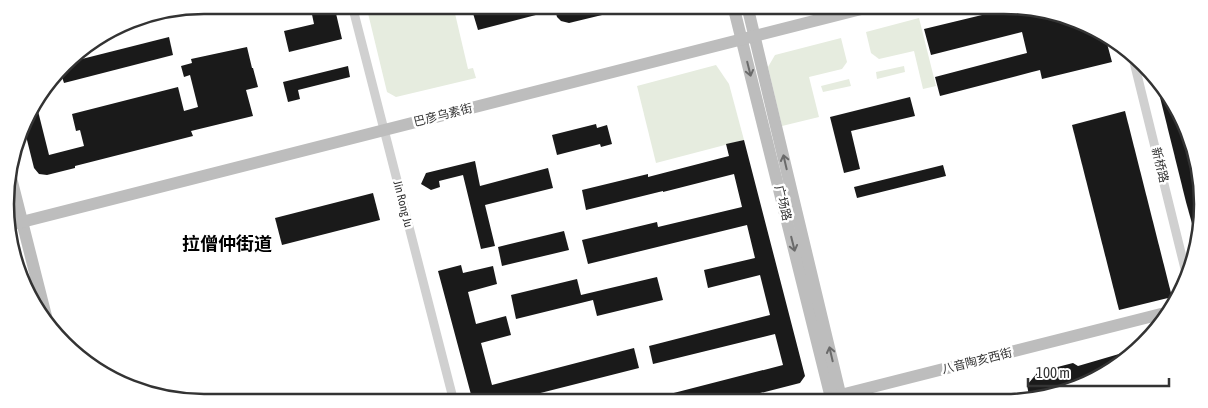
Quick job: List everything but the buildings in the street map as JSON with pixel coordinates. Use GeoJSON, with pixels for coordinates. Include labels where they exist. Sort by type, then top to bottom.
{"type":"FeatureCollection","features":[{"type":"Feature","properties":{"kind":"street","name":"Jin Rong Ju"},"geometry":{"type":"LineString","coordinates":[[354,14],[452,394]]}},
{"type":"Feature","properties":{"kind":"street","name":"广场路"},"geometry":{"type":"LineString","coordinates":[[735,14],[835,394]]}},
{"type":"Feature","properties":{"kind":"street","name":"广场路"},"geometry":{"type":"LineString","coordinates":[[749,14],[835,394]]}},
{"type":"Feature","properties":{"kind":"street","name":"巴彦乌素街"},"geometry":{"type":"LineString","coordinates":[[754,34],[824,14]]}},
{"type":"Feature","properties":{"kind":"street","name":"巴彦乌素街"},"geometry":{"type":"LineString","coordinates":[[16,221],[383,127],[839,14]]}},
{"type":"Feature","properties":{"kind":"street","name":"新桥路"},"geometry":{"type":"LineString","coordinates":[[1135,66],[1184,265]]}},
{"type":"Feature","properties":{"kind":"street"},"geometry":{"type":"LineString","coordinates":[[14,206],[16,221],[41,303]]}},
{"type":"Feature","properties":{"kind":"street","name":"八音陶亥西街"},"geometry":{"type":"LineString","coordinates":[[855,394],[1159,315]]}},
{"type":"Feature","properties":{"kind":"shaded area"},"geometry":{"type":"Polygon","coordinates":[[[368,14],[455,14],[468,69],[473,68],[476,78],[396,97],[387,92],[368,14]]]}},
{"type":"Feature","properties":{"kind":"shaded area"},"geometry":{"type":"Polygon","coordinates":[[[919,18],[936,86],[923,89],[914,51],[879,59],[871,53],[866,32],[919,18]]]}},
{"type":"Feature","properties":{"kind":"shaded area"},"geometry":{"type":"Polygon","coordinates":[[[841,38],[847,62],[842,69],[809,77],[819,117],[782,126],[768,67],[775,55],[841,38]]]}},
{"type":"Feature","properties":{"kind":"shaded area"},"geometry":{"type":"Polygon","coordinates":[[[716,65],[729,84],[744,140],[656,163],[637,86],[716,65]]]}},
{"type":"Feature","properties":{"kind":"shaded area"},"geometry":{"type":"Polygon","coordinates":[[[904,66],[905,72],[877,79],[876,72],[904,66]]]}},
{"type":"Feature","properties":{"kind":"shaded area"},"geometry":{"type":"Polygon","coordinates":[[[849,79],[851,86],[823,92],[821,86],[849,79]]]}},
{"type":"Feature","properties":{"kind":"district","name":"拉僧仲街道"},"geometry":{"type":"Point","coordinates":[227,244]}}]}
